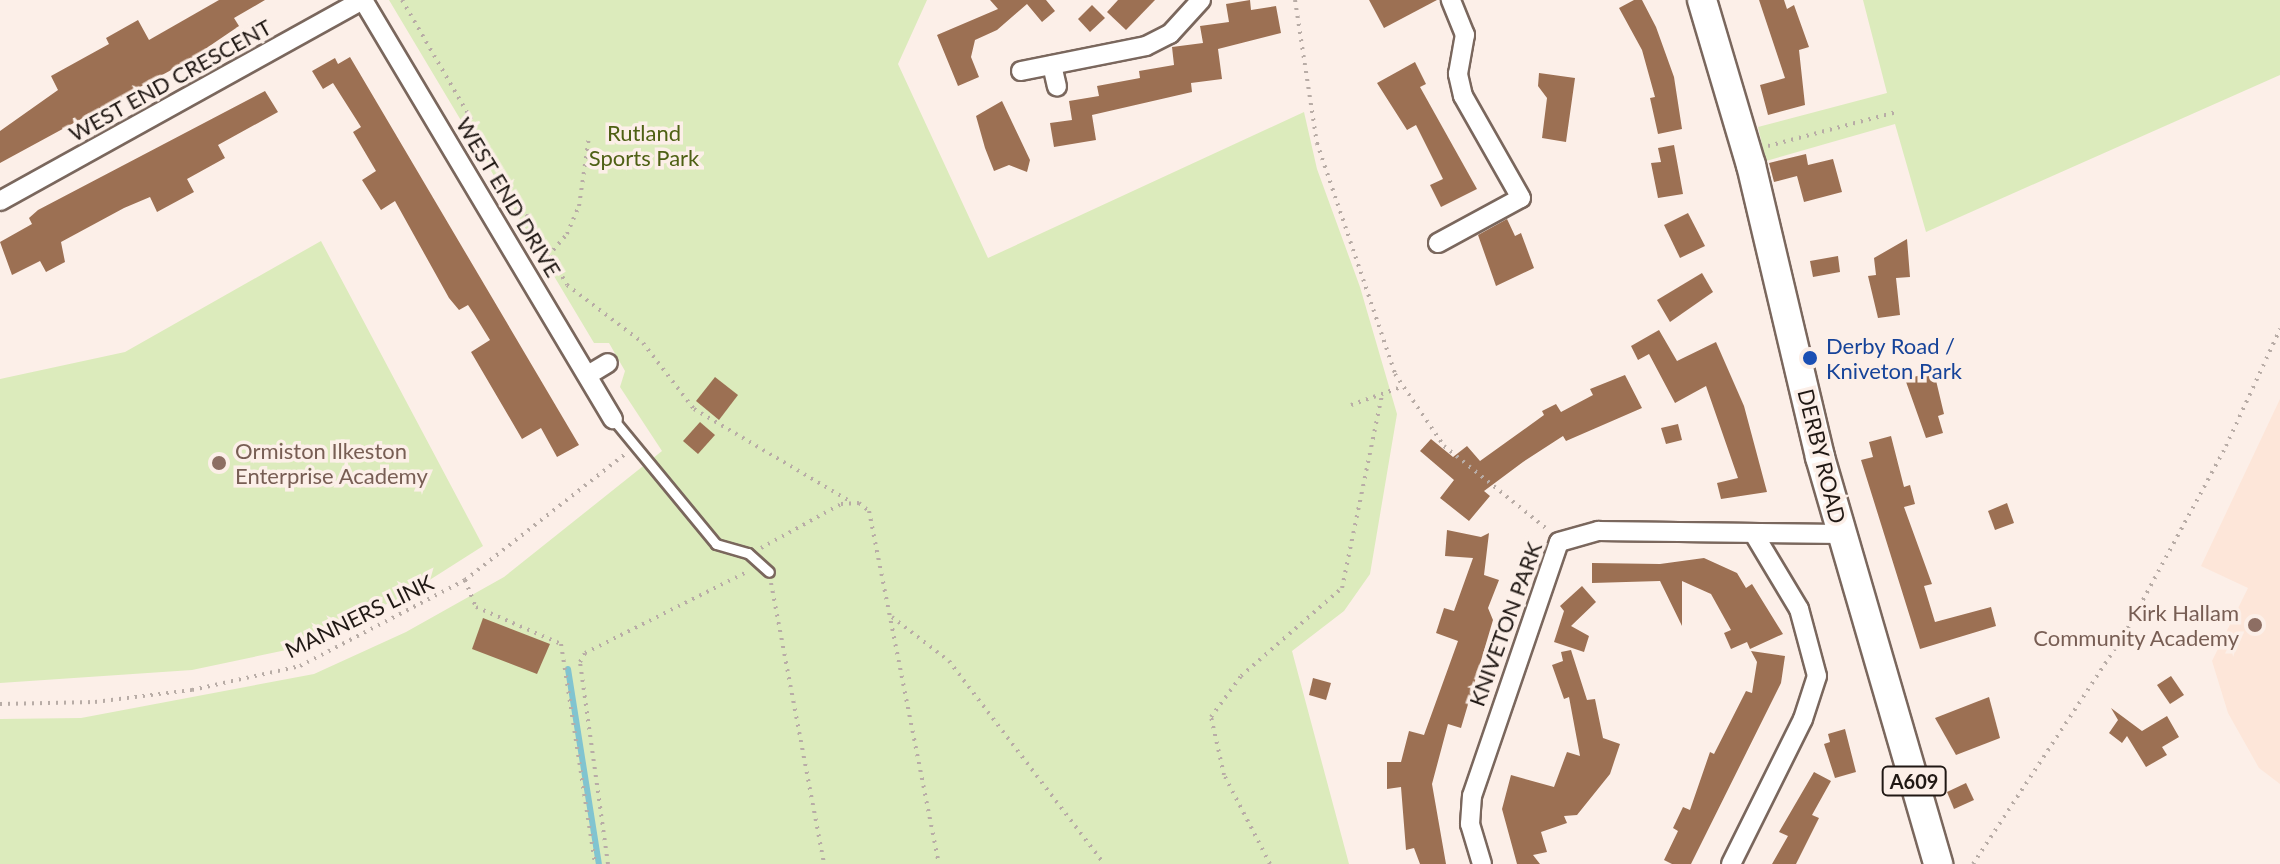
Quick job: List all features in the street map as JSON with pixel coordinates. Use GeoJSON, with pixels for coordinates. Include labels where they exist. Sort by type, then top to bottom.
{"type":"FeatureCollection","features":[{"type":"Feature","properties":{"kind":"main road","name":"DERBY ROAD"},"geometry":{"type":"LineString","coordinates":[[1702,0],[1747,151],[1841,534],[1936,857]]}},
{"type":"Feature","properties":{"kind":"street","name":"WEST END CRESCENT"},"geometry":{"type":"LineString","coordinates":[[0,201],[363,0]]}},
{"type":"Feature","properties":{"kind":"street","name":"WEST END DRIVE"},"geometry":{"type":"LineString","coordinates":[[363,0],[613,419]]}},
{"type":"Feature","properties":{"kind":"street"},"geometry":{"type":"LineString","coordinates":[[1021,71],[1146,46],[1170,34],[1201,0]]}},
{"type":"Feature","properties":{"kind":"street"},"geometry":{"type":"LineString","coordinates":[[1438,243],[1521,198],[1463,96],[1458,74],[1465,35],[1451,0]]}},
{"type":"Feature","properties":{"kind":"street"},"geometry":{"type":"LineString","coordinates":[[1052,65],[1057,86]]}},
{"type":"Feature","properties":{"kind":"street"},"geometry":{"type":"LineString","coordinates":[[588,375],[608,363]]}},
{"type":"Feature","properties":{"kind":"street","name":"KNIVETON PARK"},"geometry":{"type":"LineString","coordinates":[[1482,864],[1470,824],[1472,796],[1554,549],[1562,541],[1598,531],[1841,534]]}},
{"type":"Feature","properties":{"kind":"street"},"geometry":{"type":"LineString","coordinates":[[1731,864],[1803,719],[1817,676],[1799,609],[1754,534]]}},
{"type":"Feature","properties":{"kind":"lane"},"geometry":{"type":"LineString","coordinates":[[613,419],[637,444],[716,544],[748,553],[766,568]]}},
{"type":"Feature","properties":{"kind":"path"},"geometry":{"type":"LineString","coordinates":[[402,0],[567,285],[643,343],[694,409],[869,511],[939,864]]}},
{"type":"Feature","properties":{"kind":"path"},"geometry":{"type":"LineString","coordinates":[[1295,0],[1323,167],[1401,387],[1444,446],[1562,541]]}},
{"type":"Feature","properties":{"kind":"path"},"geometry":{"type":"LineString","coordinates":[[1747,151],[1897,112]]}},
{"type":"Feature","properties":{"kind":"path"},"geometry":{"type":"LineString","coordinates":[[548,256],[567,234],[579,206],[589,137]]}},
{"type":"Feature","properties":{"kind":"path"},"geometry":{"type":"LineString","coordinates":[[554,293],[567,285]]}},
{"type":"Feature","properties":{"kind":"path"},"geometry":{"type":"LineString","coordinates":[[1973,864],[2124,635],[2226,446],[2280,329]]}},
{"type":"Feature","properties":{"kind":"path"},"geometry":{"type":"LineString","coordinates":[[1351,405],[1401,387]]}},
{"type":"Feature","properties":{"kind":"path"},"geometry":{"type":"LineString","coordinates":[[1270,864],[1224,775],[1211,717],[1241,676],[1342,588],[1382,395]]}},
{"type":"Feature","properties":{"kind":"path","name":"MANNERS LINK"},"geometry":{"type":"LineString","coordinates":[[0,704],[123,699],[240,681],[300,666],[465,580],[637,444]]}},
{"type":"Feature","properties":{"kind":"path"},"geometry":{"type":"LineString","coordinates":[[748,553],[851,502]]}},
{"type":"Feature","properties":{"kind":"path"},"geometry":{"type":"LineString","coordinates":[[608,864],[580,662],[585,653],[766,568],[824,864]]}},
{"type":"Feature","properties":{"kind":"path"},"geometry":{"type":"LineString","coordinates":[[465,580],[476,607],[561,644],[595,864]]}},
{"type":"Feature","properties":{"kind":"path"},"geometry":{"type":"LineString","coordinates":[[890,615],[949,661],[1104,864]]}},
{"type":"Feature","properties":{"kind":"shaded area","name":"Kirk Hallam Community Academy"},"geometry":{"type":"Polygon","coordinates":[[[2280,399],[2280,784],[2259,768],[2228,713],[2212,661],[2248,588],[2201,566],[2280,399]]]}},
{"type":"Feature","properties":{"kind":"green space","name":"Rutland Sports Park"},"geometry":{"type":"Polygon","coordinates":[[[389,0],[927,0],[898,64],[988,258],[1304,112],[1317,169],[1360,287],[1397,414],[1370,574],[1344,611],[1292,651],[1349,864],[0,864],[0,719],[81,718],[314,674],[406,632],[504,577],[662,451],[620,387],[625,371],[609,343],[594,343],[389,0]]]}},
{"type":"Feature","properties":{"kind":"green space"},"geometry":{"type":"Polygon","coordinates":[[[1863,0],[2280,0],[2280,75],[1926,232],[1895,124],[1766,161],[1758,127],[1887,93],[1863,0]]]}},
{"type":"Feature","properties":{"kind":"green space","name":"Ormiston Ilkeston Enterprise Academy"},"geometry":{"type":"Polygon","coordinates":[[[321,241],[483,546],[406,595],[291,649],[192,670],[0,683],[0,379],[125,352],[321,241]]]}},
{"type":"Feature","properties":{"kind":"building"},"geometry":{"type":"Polygon","coordinates":[[[219,0],[265,0],[234,18],[239,26],[186,62],[0,163],[0,131],[58,90],[51,76],[109,44],[106,38],[138,20],[149,40],[219,0]]]}},
{"type":"Feature","properties":{"kind":"building"},"geometry":{"type":"Polygon","coordinates":[[[990,0],[1046,0],[1055,11],[1042,22],[1027,4],[997,30],[975,40],[971,57],[979,77],[958,86],[937,35],[998,9],[990,0]]]}},
{"type":"Feature","properties":{"kind":"building"},"geometry":{"type":"Polygon","coordinates":[[[1118,0],[1155,0],[1126,30],[1107,12],[1118,0]]]}},
{"type":"Feature","properties":{"kind":"building"},"geometry":{"type":"Polygon","coordinates":[[[1250,0],[1251,10],[1276,6],[1281,33],[1218,49],[1222,79],[1191,83],[1192,92],[1092,115],[1096,140],[1054,147],[1050,123],[1072,120],[1069,101],[1099,96],[1097,86],[1140,78],[1139,71],[1174,65],[1172,47],[1203,43],[1200,26],[1229,22],[1226,4],[1250,0]]]}},
{"type":"Feature","properties":{"kind":"building"},"geometry":{"type":"Polygon","coordinates":[[[1369,0],[1437,0],[1384,28],[1369,0]]]}},
{"type":"Feature","properties":{"kind":"building"},"geometry":{"type":"Polygon","coordinates":[[[1634,0],[1642,0],[1656,27],[1674,77],[1682,129],[1658,134],[1650,98],[1655,97],[1642,50],[1619,8],[1634,0]]]}},
{"type":"Feature","properties":{"kind":"building"},"geometry":{"type":"Polygon","coordinates":[[[1759,0],[1784,0],[1787,9],[1794,5],[1809,47],[1799,50],[1805,105],[1768,115],[1760,85],[1785,78],[1759,0]]]}},
{"type":"Feature","properties":{"kind":"building"},"geometry":{"type":"Polygon","coordinates":[[[1092,5],[1105,18],[1090,32],[1078,19],[1092,5]]]}},
{"type":"Feature","properties":{"kind":"building"},"geometry":{"type":"Polygon","coordinates":[[[350,57],[579,445],[557,457],[541,428],[522,439],[471,352],[490,340],[474,314],[468,305],[459,310],[449,298],[395,201],[381,210],[362,180],[376,171],[353,132],[361,127],[333,83],[323,89],[312,71],[335,58],[338,64],[350,57]]]}},
{"type":"Feature","properties":{"kind":"building"},"geometry":{"type":"Polygon","coordinates":[[[1415,62],[1426,84],[1420,87],[1477,189],[1441,207],[1430,185],[1443,179],[1416,125],[1407,130],[1377,83],[1415,62]]]}},
{"type":"Feature","properties":{"kind":"building"},"geometry":{"type":"Polygon","coordinates":[[[1539,73],[1575,78],[1566,142],[1542,138],[1547,98],[1538,86],[1539,73]]]}},
{"type":"Feature","properties":{"kind":"building"},"geometry":{"type":"Polygon","coordinates":[[[265,91],[278,112],[218,145],[225,158],[187,179],[194,192],[157,212],[150,197],[124,208],[61,242],[65,262],[46,272],[40,261],[12,275],[0,242],[32,224],[29,218],[38,210],[265,91]]]}},
{"type":"Feature","properties":{"kind":"building"},"geometry":{"type":"Polygon","coordinates":[[[1002,101],[1030,160],[1027,172],[1009,165],[994,171],[985,148],[976,116],[1002,101]]]}},
{"type":"Feature","properties":{"kind":"building"},"geometry":{"type":"Polygon","coordinates":[[[1674,145],[1683,194],[1658,198],[1651,163],[1661,162],[1658,148],[1674,145]]]}},
{"type":"Feature","properties":{"kind":"building"},"geometry":{"type":"Polygon","coordinates":[[[1806,154],[1808,165],[1833,159],[1842,192],[1804,202],[1797,176],[1774,182],[1769,163],[1806,154]]]}},
{"type":"Feature","properties":{"kind":"building"},"geometry":{"type":"Polygon","coordinates":[[[1688,213],[1705,246],[1680,258],[1664,225],[1688,213]]]}},
{"type":"Feature","properties":{"kind":"building"},"geometry":{"type":"Polygon","coordinates":[[[1507,219],[1515,236],[1521,233],[1534,268],[1496,286],[1478,235],[1507,219]]]}},
{"type":"Feature","properties":{"kind":"building"},"geometry":{"type":"Polygon","coordinates":[[[1907,239],[1910,277],[1896,278],[1900,315],[1878,318],[1868,276],[1876,275],[1874,258],[1907,239]]]}},
{"type":"Feature","properties":{"kind":"building"},"geometry":{"type":"Polygon","coordinates":[[[1838,256],[1840,272],[1813,277],[1810,261],[1838,256]]]}},
{"type":"Feature","properties":{"kind":"building"},"geometry":{"type":"Polygon","coordinates":[[[1702,273],[1713,292],[1670,322],[1657,300],[1702,273]]]}},
{"type":"Feature","properties":{"kind":"building"},"geometry":{"type":"Polygon","coordinates":[[[1659,330],[1677,361],[1716,342],[1744,406],[1767,492],[1721,499],[1717,483],[1738,478],[1706,386],[1675,403],[1649,354],[1638,360],[1631,346],[1659,330]]]}},
{"type":"Feature","properties":{"kind":"building"},"geometry":{"type":"Polygon","coordinates":[[[1934,372],[1944,414],[1938,416],[1943,433],[1926,438],[1905,379],[1934,372]]]}},
{"type":"Feature","properties":{"kind":"building"},"geometry":{"type":"Polygon","coordinates":[[[1625,375],[1642,408],[1566,441],[1563,436],[1523,462],[1484,491],[1490,496],[1469,521],[1440,498],[1454,480],[1420,451],[1431,439],[1453,457],[1467,446],[1480,461],[1544,415],[1542,411],[1556,404],[1561,412],[1593,395],[1590,389],[1625,375]]]}},
{"type":"Feature","properties":{"kind":"building"},"geometry":{"type":"Polygon","coordinates":[[[715,377],[738,395],[719,420],[696,401],[715,377]]]}},
{"type":"Feature","properties":{"kind":"building"},"geometry":{"type":"Polygon","coordinates":[[[700,422],[715,435],[698,454],[683,441],[700,422]]]}},
{"type":"Feature","properties":{"kind":"building"},"geometry":{"type":"Polygon","coordinates":[[[1678,424],[1682,440],[1666,444],[1661,428],[1678,424]]]}},
{"type":"Feature","properties":{"kind":"building"},"geometry":{"type":"Polygon","coordinates":[[[1891,436],[1904,487],[1910,485],[1915,504],[1904,507],[1932,584],[1924,586],[1935,622],[1991,607],[1996,626],[1920,649],[1861,460],[1873,457],[1869,442],[1891,436]]]}},
{"type":"Feature","properties":{"kind":"building"},"geometry":{"type":"Polygon","coordinates":[[[2007,503],[2014,523],[1995,530],[1988,511],[2007,503]]]}},
{"type":"Feature","properties":{"kind":"building"},"geometry":{"type":"Polygon","coordinates":[[[1447,530],[1481,537],[1489,533],[1484,575],[1499,580],[1488,608],[1493,620],[1461,728],[1448,724],[1432,784],[1446,864],[1420,864],[1414,848],[1406,850],[1401,787],[1387,789],[1387,762],[1401,762],[1409,731],[1424,735],[1458,641],[1436,633],[1444,608],[1454,611],[1473,558],[1445,556],[1447,530]]]}},
{"type":"Feature","properties":{"kind":"building"},"geometry":{"type":"Polygon","coordinates":[[[1704,558],[1737,573],[1746,588],[1752,584],[1783,634],[1750,649],[1747,642],[1731,649],[1724,633],[1731,630],[1711,594],[1682,581],[1682,626],[1660,581],[1592,583],[1592,563],[1660,564],[1704,558]]]}},
{"type":"Feature","properties":{"kind":"building"},"geometry":{"type":"Polygon","coordinates":[[[1582,586],[1596,602],[1571,626],[1589,636],[1584,652],[1554,642],[1564,611],[1560,606],[1582,586]]]}},
{"type":"Feature","properties":{"kind":"building"},"geometry":{"type":"Polygon","coordinates":[[[483,618],[550,644],[537,674],[472,649],[483,618]]]}},
{"type":"Feature","properties":{"kind":"building"},"geometry":{"type":"Polygon","coordinates":[[[1571,650],[1587,700],[1595,699],[1603,738],[1620,744],[1610,774],[1577,815],[1564,816],[1567,823],[1541,832],[1547,852],[1533,855],[1540,864],[1517,864],[1502,809],[1511,775],[1554,787],[1567,752],[1580,756],[1569,697],[1564,699],[1552,665],[1563,661],[1561,652],[1571,650]]]}},
{"type":"Feature","properties":{"kind":"building"},"geometry":{"type":"Polygon","coordinates":[[[1751,651],[1785,656],[1781,683],[1691,864],[1672,864],[1664,860],[1678,831],[1673,828],[1683,807],[1690,810],[1710,752],[1714,754],[1746,691],[1752,693],[1757,662],[1751,651]]]}},
{"type":"Feature","properties":{"kind":"building"},"geometry":{"type":"Polygon","coordinates":[[[2171,676],[2184,695],[2170,704],[2157,685],[2171,676]]]}},
{"type":"Feature","properties":{"kind":"building"},"geometry":{"type":"Polygon","coordinates":[[[1313,678],[1331,683],[1326,700],[1309,695],[1313,678]]]}},
{"type":"Feature","properties":{"kind":"building"},"geometry":{"type":"Polygon","coordinates":[[[1989,697],[2000,738],[1956,755],[1935,718],[1989,697]]]}},
{"type":"Feature","properties":{"kind":"building"},"geometry":{"type":"Polygon","coordinates":[[[2111,708],[2142,731],[2167,716],[2179,737],[2162,747],[2167,755],[2146,767],[2127,736],[2122,743],[2109,733],[2118,720],[2111,708]]]}},
{"type":"Feature","properties":{"kind":"building"},"geometry":{"type":"Polygon","coordinates":[[[1845,729],[1856,772],[1835,778],[1824,744],[1830,742],[1828,734],[1845,729]]]}},
{"type":"Feature","properties":{"kind":"building"},"geometry":{"type":"Polygon","coordinates":[[[1814,772],[1831,781],[1812,815],[1819,818],[1796,864],[1772,864],[1788,836],[1779,832],[1814,772]]]}},
{"type":"Feature","properties":{"kind":"building"},"geometry":{"type":"Polygon","coordinates":[[[1966,783],[1974,800],[1954,809],[1947,792],[1966,783]]]}},
{"type":"Feature","properties":{"kind":"waterway"},"geometry":{"type":"LineString","coordinates":[[568,669],[599,864]]}},
{"type":"Feature","properties":{"kind":"place","name":"Derby Road / Kniveton Park"},"geometry":{"type":"Point","coordinates":[1810,358]}},
{"type":"Feature","properties":{"kind":"place","name":"Ormiston Ilkeston Enterprise Academy"},"geometry":{"type":"Point","coordinates":[219,463]}},
{"type":"Feature","properties":{"kind":"place","name":"Kirk Hallam Community Academy"},"geometry":{"type":"Point","coordinates":[2255,625]}}]}
